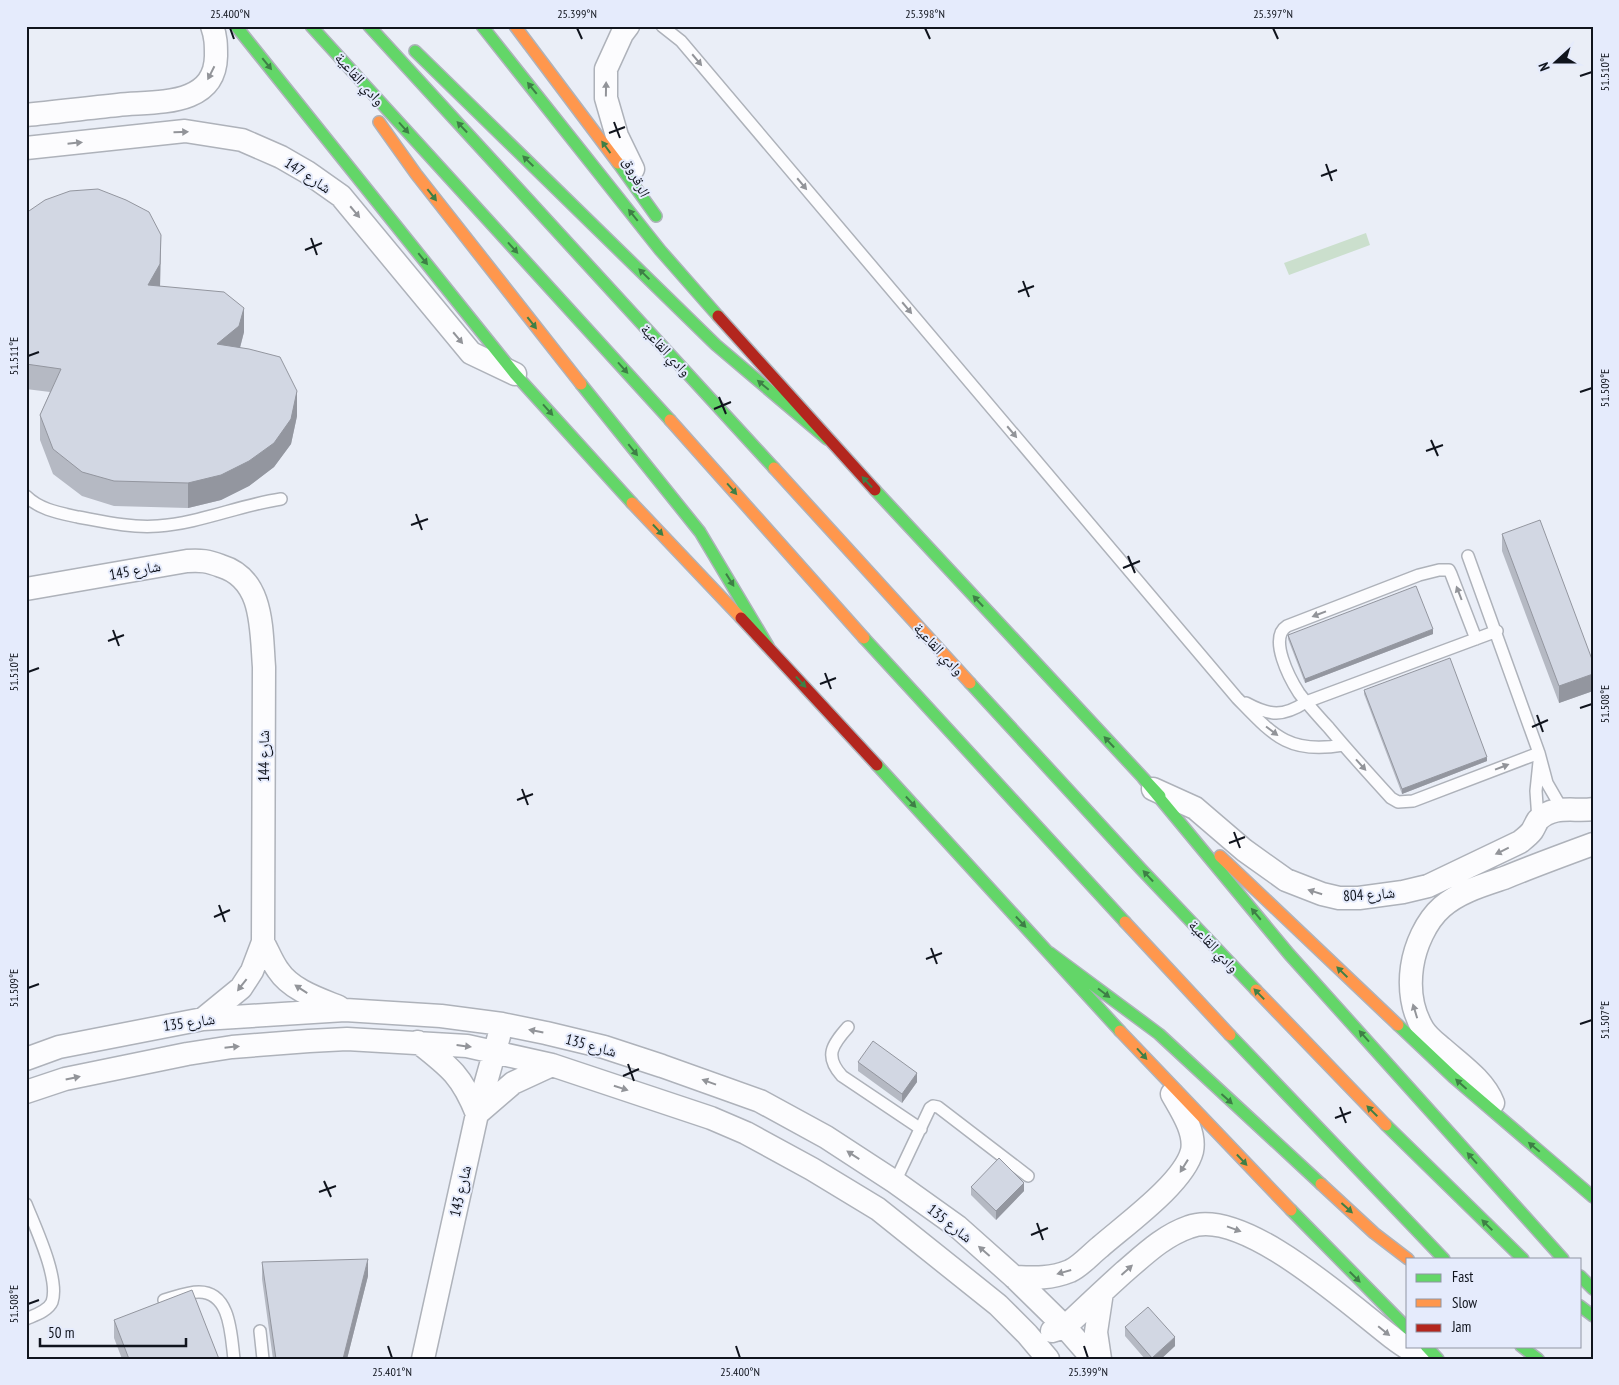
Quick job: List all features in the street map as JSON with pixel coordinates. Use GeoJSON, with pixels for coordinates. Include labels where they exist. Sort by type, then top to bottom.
{"type":"FeatureCollection","features":[{"type":"Feature","properties":{"kind":"main road"},"geometry":{"type":"LineString","coordinates":[[236,26],[515,374],[620,490],[768,646],[1160,1074],[1258,1178],[1406,1327]]}},
{"type":"Feature","properties":{"kind":"main road","name":"وادي القاعية"},"geometry":{"type":"LineString","coordinates":[[369,26],[1148,876],[1359,1098],[1522,1258]]}},
{"type":"Feature","properties":{"kind":"main road"},"geometry":{"type":"LineString","coordinates":[[482,26],[660,250],[744,346],[827,439],[1148,784],[1224,860],[1384,1012],[1497,1116],[1593,1197]]}},
{"type":"Feature","properties":{"kind":"main road"},"geometry":{"type":"LineString","coordinates":[[515,26],[658,219]]}},
{"type":"Feature","properties":{"kind":"main road"},"geometry":{"type":"LineString","coordinates":[[312,27],[416,174],[576,379],[700,532],[732,582],[768,646]]}},
{"type":"Feature","properties":{"kind":"main road","name":"وادي القاعية"},"geometry":{"type":"LineString","coordinates":[[312,27],[681,432],[975,760],[1225,1030],[1443,1258]]}},
{"type":"Feature","properties":{"kind":"main road"},"geometry":{"type":"LineString","coordinates":[[404,40],[716,345],[827,439]]}},
{"type":"Feature","properties":{"kind":"main road"},"geometry":{"type":"LineString","coordinates":[[694,272],[744,346]]}},
{"type":"Feature","properties":{"kind":"main road"},"geometry":{"type":"LineString","coordinates":[[1148,784],[1289,954],[1562,1258]]}},
{"type":"Feature","properties":{"kind":"main road"},"geometry":{"type":"LineString","coordinates":[[1050,954],[1159,1034],[1374,1233],[1407,1258]]}},
{"type":"Feature","properties":{"kind":"main road"},"geometry":{"type":"LineString","coordinates":[[1582,1278],[1593,1289]]}},
{"type":"Feature","properties":{"kind":"main road"},"geometry":{"type":"LineString","coordinates":[[1582,1308],[1593,1316]]}},
{"type":"Feature","properties":{"kind":"main road"},"geometry":{"type":"LineString","coordinates":[[1428,1348],[1438,1359]]}},
{"type":"Feature","properties":{"kind":"main road"},"geometry":{"type":"LineString","coordinates":[[1524,1348],[1539,1359]]}},
{"type":"Feature","properties":{"kind":"main road"},"geometry":{"type":"LineString","coordinates":[[1529,1348],[1539,1359]]}},
{"type":"Feature","properties":{"kind":"street"},"geometry":{"type":"LineString","coordinates":[[26,116],[120,104],[168,101],[187,97],[198,92],[210,78],[215,66],[216,36],[212,26]]}},
{"type":"Feature","properties":{"kind":"street","name":"الرقروق"},"geometry":{"type":"LineString","coordinates":[[628,26],[622,34],[606,69],[606,98],[617,136],[658,219]]}},
{"type":"Feature","properties":{"kind":"street","name":"شارع 147"},"geometry":{"type":"LineString","coordinates":[[26,148],[184,131],[242,140],[281,157],[307,172],[341,196],[471,353],[515,374]]}},
{"type":"Feature","properties":{"kind":"street","name":"شارع 145"},"geometry":{"type":"LineString","coordinates":[[26,589],[187,561],[204,560],[230,568],[241,576]]}},
{"type":"Feature","properties":{"kind":"street","name":"شارع 144"},"geometry":{"type":"LineString","coordinates":[[203,1019],[241,988],[252,971],[263,942],[264,667],[258,611],[254,595],[249,585],[241,576]]}},
{"type":"Feature","properties":{"kind":"street","name":"شارع 804"},"geometry":{"type":"LineString","coordinates":[[1148,784],[1195,808],[1244,850],[1286,880],[1322,894],[1339,898],[1360,898],[1428,886],[1520,842],[1530,833],[1538,820],[1551,812],[1571,808],[1582,811],[1593,809]]}},
{"type":"Feature","properties":{"kind":"street"},"geometry":{"type":"LineString","coordinates":[[1497,1116],[1490,1097],[1483,1086],[1424,1031],[1419,1021],[1410,986],[1418,944],[1429,923],[1443,907],[1464,893],[1593,844]]}},
{"type":"Feature","properties":{"kind":"street","name":"شارع 144"},"geometry":{"type":"LineString","coordinates":[[263,942],[279,972],[293,984],[308,994],[345,1010]]}},
{"type":"Feature","properties":{"kind":"street","name":"شارع 135"},"geometry":{"type":"LineString","coordinates":[[26,1059],[59,1047],[203,1019],[345,1010],[441,1016],[502,1024],[604,1047],[760,1101],[826,1137],[895,1182],[958,1227],[1014,1277],[1065,1327],[1093,1359]]}},
{"type":"Feature","properties":{"kind":"street","name":"شارع 143"},"geometry":{"type":"LineString","coordinates":[[423,1359],[477,1114],[502,1024]]}},
{"type":"Feature","properties":{"kind":"street","name":"شارع 135"},"geometry":{"type":"LineString","coordinates":[[26,1092],[65,1079],[187,1054],[232,1047],[348,1040],[418,1042],[467,1046],[552,1065],[711,1118],[746,1133],[812,1169],[878,1209],[998,1306],[1027,1334],[1048,1359]]}},
{"type":"Feature","properties":{"kind":"street"},"geometry":{"type":"LineString","coordinates":[[418,1042],[445,1063],[460,1078],[477,1114],[513,1083],[552,1065]]}},
{"type":"Feature","properties":{"kind":"street"},"geometry":{"type":"LineString","coordinates":[[1014,1277],[1041,1279],[1072,1270],[1156,1199],[1183,1168],[1192,1150],[1190,1132],[1181,1109],[1160,1074]]}},
{"type":"Feature","properties":{"kind":"street"},"geometry":{"type":"LineString","coordinates":[[1027,1334],[1046,1334],[1065,1327],[1155,1244],[1189,1226],[1208,1223],[1243,1232],[1275,1250],[1333,1290],[1406,1347]]}},
{"type":"Feature","properties":{"kind":"street"},"geometry":{"type":"LineString","coordinates":[[1100,1359],[1096,1332],[1102,1292]]}},
{"type":"Feature","properties":{"kind":"street"},"geometry":{"type":"LineString","coordinates":[[1408,1348],[1425,1359]]}},
{"type":"Feature","properties":{"kind":"lane"},"geometry":{"type":"LineString","coordinates":[[662,26],[681,41],[694,56],[1237,698],[1264,725],[1294,745],[1320,749],[1343,745]]}},
{"type":"Feature","properties":{"kind":"lane"},"geometry":{"type":"LineString","coordinates":[[26,496],[43,508],[55,512],[117,525],[158,526],[206,517],[259,502],[281,499]]}},
{"type":"Feature","properties":{"kind":"lane"},"geometry":{"type":"LineString","coordinates":[[1468,556],[1539,753],[1547,783],[1562,809]]}},
{"type":"Feature","properties":{"kind":"lane"},"geometry":{"type":"LineString","coordinates":[[1476,639],[1449,570],[1439,570],[1419,575],[1284,629],[1280,635],[1280,649],[1290,676],[1306,702],[1391,798],[1398,802],[1405,803],[1424,797],[1539,753]]}},
{"type":"Feature","properties":{"kind":"lane"},"geometry":{"type":"LineString","coordinates":[[1237,698],[1257,709],[1280,713],[1295,710],[1306,702],[1496,631]]}},
{"type":"Feature","properties":{"kind":"lane"},"geometry":{"type":"LineString","coordinates":[[1538,820],[1536,791],[1539,753]]}},
{"type":"Feature","properties":{"kind":"lane"},"geometry":{"type":"LineString","coordinates":[[848,1027],[832,1049],[835,1068],[842,1076],[921,1129]]}},
{"type":"Feature","properties":{"kind":"lane"},"geometry":{"type":"LineString","coordinates":[[895,1182],[930,1108],[933,1106],[938,1106],[1028,1176]]}},
{"type":"Feature","properties":{"kind":"lane"},"geometry":{"type":"LineString","coordinates":[[26,1204],[47,1259],[53,1291],[51,1303],[44,1311],[26,1319]]}},
{"type":"Feature","properties":{"kind":"lane"},"geometry":{"type":"LineString","coordinates":[[164,1300],[197,1292],[209,1293],[219,1301],[226,1312],[230,1326],[234,1359]]}},
{"type":"Feature","properties":{"kind":"lane"},"geometry":{"type":"LineString","coordinates":[[260,1331],[263,1359]]}},
{"type":"Feature","properties":{"kind":"green space"},"geometry":{"type":"Polygon","coordinates":[[[1366,233],[1370,245],[1289,275],[1284,263],[1366,233]]]}},
{"type":"Feature","properties":{"kind":"building"},"geometry":{"type":"Polygon","coordinates":[[[98,189],[149,212],[161,235],[160,264],[148,285],[224,292],[244,308],[239,326],[217,344],[249,349],[280,357],[297,391],[291,419],[274,443],[249,461],[221,475],[188,483],[114,481],[82,472],[53,449],[40,415],[61,369],[26,364],[26,213],[45,200],[70,191],[98,189]]]}},
{"type":"Feature","properties":{"kind":"building"},"geometry":{"type":"Polygon","coordinates":[[[1540,520],[1593,662],[1593,674],[1559,686],[1502,534],[1540,520]]]}},
{"type":"Feature","properties":{"kind":"building"},"geometry":{"type":"Polygon","coordinates":[[[1416,586],[1433,629],[1305,679],[1288,635],[1416,586]]]}},
{"type":"Feature","properties":{"kind":"building"},"geometry":{"type":"Polygon","coordinates":[[[1450,658],[1487,757],[1402,789],[1364,690],[1450,658]]]}},
{"type":"Feature","properties":{"kind":"building"},"geometry":{"type":"Polygon","coordinates":[[[873,1041],[917,1073],[902,1094],[858,1062],[873,1041]]]}},
{"type":"Feature","properties":{"kind":"building"},"geometry":{"type":"Polygon","coordinates":[[[999,1158],[1024,1183],[996,1211],[971,1187],[999,1158]]]}},
{"type":"Feature","properties":{"kind":"building"},"geometry":{"type":"Polygon","coordinates":[[[368,1259],[343,1359],[276,1359],[262,1262],[368,1259]]]}},
{"type":"Feature","properties":{"kind":"building"},"geometry":{"type":"Polygon","coordinates":[[[192,1290],[219,1359],[129,1359],[114,1320],[192,1290]]]}},
{"type":"Feature","properties":{"kind":"building"},"geometry":{"type":"Polygon","coordinates":[[[1148,1307],[1175,1337],[1152,1358],[1125,1327],[1148,1307]]]}},
{"type":"Feature","properties":{"kind":"traffic: fast"},"geometry":{"type":"LineString","coordinates":[[236,26],[515,374],[632,503]]}},
{"type":"Feature","properties":{"kind":"traffic: fast"},"geometry":{"type":"LineString","coordinates":[[311,26],[670,420]]}},
{"type":"Feature","properties":{"kind":"traffic: fast"},"geometry":{"type":"LineString","coordinates":[[369,26],[774,468]]}},
{"type":"Feature","properties":{"kind":"traffic: fast"},"geometry":{"type":"LineString","coordinates":[[482,26],[660,250],[718,316]]}},
{"type":"Feature","properties":{"kind":"traffic: fast"},"geometry":{"type":"LineString","coordinates":[[415,51],[716,345],[827,439]]}},
{"type":"Feature","properties":{"kind":"traffic: fast"},"geometry":{"type":"LineString","coordinates":[[618,163],[656,216]]}},
{"type":"Feature","properties":{"kind":"traffic: fast"},"geometry":{"type":"LineString","coordinates":[[581,384],[700,532],[768,646]]}},
{"type":"Feature","properties":{"kind":"traffic: fast"},"geometry":{"type":"LineString","coordinates":[[875,490],[1160,796]]}},
{"type":"Feature","properties":{"kind":"traffic: fast"},"geometry":{"type":"LineString","coordinates":[[864,638],[1125,922]]}},
{"type":"Feature","properties":{"kind":"traffic: fast"},"geometry":{"type":"LineString","coordinates":[[970,683],[1141,869],[1256,990]]}},
{"type":"Feature","properties":{"kind":"traffic: fast"},"geometry":{"type":"LineString","coordinates":[[877,765],[1120,1031]]}},
{"type":"Feature","properties":{"kind":"traffic: fast"},"geometry":{"type":"LineString","coordinates":[[1143,778],[1289,954],[1562,1258]]}},
{"type":"Feature","properties":{"kind":"traffic: fast"},"geometry":{"type":"LineString","coordinates":[[1050,953],[1159,1034],[1321,1184]]}},
{"type":"Feature","properties":{"kind":"traffic: fast"},"geometry":{"type":"LineString","coordinates":[[1398,1025],[1453,1077],[1593,1197]]}},
{"type":"Feature","properties":{"kind":"traffic: fast"},"geometry":{"type":"LineString","coordinates":[[1230,1035],[1443,1258]]}},
{"type":"Feature","properties":{"kind":"traffic: fast"},"geometry":{"type":"LineString","coordinates":[[1386,1125],[1522,1258]]}},
{"type":"Feature","properties":{"kind":"traffic: fast"},"geometry":{"type":"LineString","coordinates":[[1291,1210],[1406,1327]]}},
{"type":"Feature","properties":{"kind":"traffic: fast"},"geometry":{"type":"LineString","coordinates":[[1582,1278],[1593,1289]]}},
{"type":"Feature","properties":{"kind":"traffic: fast"},"geometry":{"type":"LineString","coordinates":[[1582,1308],[1593,1316]]}},
{"type":"Feature","properties":{"kind":"traffic: fast"},"geometry":{"type":"LineString","coordinates":[[1428,1348],[1438,1359]]}},
{"type":"Feature","properties":{"kind":"traffic: fast"},"geometry":{"type":"LineString","coordinates":[[1524,1348],[1538,1359]]}},
{"type":"Feature","properties":{"kind":"traffic: slow"},"geometry":{"type":"LineString","coordinates":[[515,26],[618,163]]}},
{"type":"Feature","properties":{"kind":"traffic: slow"},"geometry":{"type":"LineString","coordinates":[[379,122],[416,174],[581,384]]}},
{"type":"Feature","properties":{"kind":"traffic: slow"},"geometry":{"type":"LineString","coordinates":[[670,420],[864,638]]}},
{"type":"Feature","properties":{"kind":"traffic: slow"},"geometry":{"type":"LineString","coordinates":[[774,468],[970,683]]}},
{"type":"Feature","properties":{"kind":"traffic: slow"},"geometry":{"type":"LineString","coordinates":[[632,503],[741,618]]}},
{"type":"Feature","properties":{"kind":"traffic: slow"},"geometry":{"type":"LineString","coordinates":[[1220,856],[1398,1025]]}},
{"type":"Feature","properties":{"kind":"traffic: slow"},"geometry":{"type":"LineString","coordinates":[[1125,922],[1230,1035]]}},
{"type":"Feature","properties":{"kind":"traffic: slow"},"geometry":{"type":"LineString","coordinates":[[1256,990],[1386,1125]]}},
{"type":"Feature","properties":{"kind":"traffic: slow"},"geometry":{"type":"LineString","coordinates":[[1120,1031],[1291,1210]]}},
{"type":"Feature","properties":{"kind":"traffic: slow"},"geometry":{"type":"LineString","coordinates":[[1321,1184],[1374,1233],[1407,1258]]}},
{"type":"Feature","properties":{"kind":"traffic: jam"},"geometry":{"type":"LineString","coordinates":[[718,316],[875,490]]}},
{"type":"Feature","properties":{"kind":"traffic: jam"},"geometry":{"type":"LineString","coordinates":[[741,618],[877,765]]}}]}
